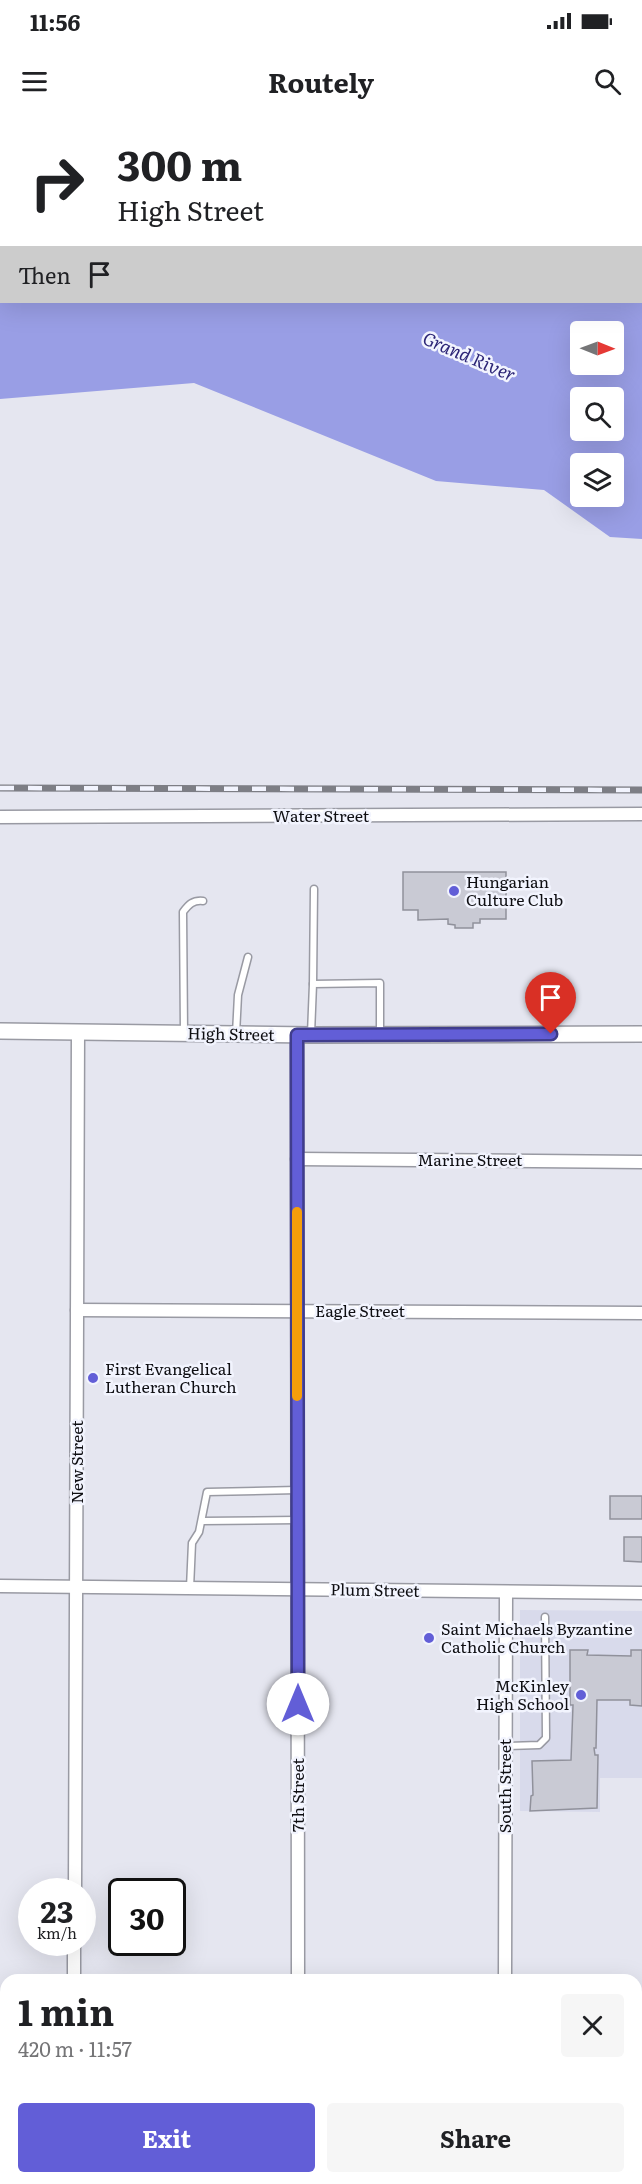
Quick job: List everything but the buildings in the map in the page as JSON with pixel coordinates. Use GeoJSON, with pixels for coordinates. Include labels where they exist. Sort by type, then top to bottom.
{"type":"FeatureCollection","features":[{"type":"Feature","properties":{"kind":"street","name":"Water Street"},"geometry":{"type":"LineString","coordinates":[[0,817],[642,814]]}},
{"type":"Feature","properties":{"kind":"street","name":"High Street"},"geometry":{"type":"LineString","coordinates":[[0,1031],[304,1035],[642,1034]]}},
{"type":"Feature","properties":{"kind":"street","name":"New Street"},"geometry":{"type":"LineString","coordinates":[[75,1878],[78,1032]]}},
{"type":"Feature","properties":{"kind":"street","name":"7th Street"},"geometry":{"type":"LineString","coordinates":[[298,1974],[297,1159],[304,1035]]}},
{"type":"Feature","properties":{"kind":"street","name":"Marine Street"},"geometry":{"type":"LineString","coordinates":[[297,1159],[642,1162]]}},
{"type":"Feature","properties":{"kind":"street","name":"Eagle Street"},"geometry":{"type":"LineString","coordinates":[[77,1310],[642,1313]]}},
{"type":"Feature","properties":{"kind":"street","name":"Plum Street"},"geometry":{"type":"LineString","coordinates":[[0,1586],[642,1593]]}},
{"type":"Feature","properties":{"kind":"street","name":"South Street"},"geometry":{"type":"LineString","coordinates":[[505,1974],[506,1592]]}},
{"type":"Feature","properties":{"kind":"street"},"geometry":{"type":"LineString","coordinates":[[74,1956],[74,1974]]}},
{"type":"Feature","properties":{"kind":"lane"},"geometry":{"type":"LineString","coordinates":[[304,1035],[313,984],[314,889]]}},
{"type":"Feature","properties":{"kind":"lane"},"geometry":{"type":"LineString","coordinates":[[184,1034],[183,912],[189,904],[203,901]]}},
{"type":"Feature","properties":{"kind":"lane"},"geometry":{"type":"LineString","coordinates":[[236,1034],[238,995],[248,957]]}},
{"type":"Feature","properties":{"kind":"lane"},"geometry":{"type":"LineString","coordinates":[[313,984],[380,983],[380,1035]]}},
{"type":"Feature","properties":{"kind":"lane"},"geometry":{"type":"LineString","coordinates":[[190,1588],[192,1543],[199,1532],[207,1492],[297,1490]]}},
{"type":"Feature","properties":{"kind":"lane"},"geometry":{"type":"LineString","coordinates":[[202,1521],[297,1520]]}},
{"type":"Feature","properties":{"kind":"lane"},"geometry":{"type":"LineString","coordinates":[[506,1746],[539,1745],[546,1737],[545,1617]]}},
{"type":"Feature","properties":{"kind":"shaded area","name":"McKinley High School"},"geometry":{"type":"Polygon","coordinates":[[[520,1610],[642,1611],[642,1778],[600,1778],[600,1812],[520,1811],[520,1610]]]}},
{"type":"Feature","properties":{"kind":"water","name":"Grand River"},"geometry":{"type":"Polygon","coordinates":[[[0,303],[642,303],[642,539],[610,537],[544,490],[436,481],[194,383],[0,399],[0,303]]]}},
{"type":"Feature","properties":{"kind":"railway"},"geometry":{"type":"LineString","coordinates":[[0,788],[642,790]]}},
{"type":"Feature","properties":{"kind":"slow traffic"},"geometry":{"type":"LineString","coordinates":[[297,1212],[297,1396]]}},
{"type":"Feature","properties":{"kind":"place","name":"Hungarian Culture Club"},"geometry":{"type":"Point","coordinates":[454,891]}},
{"type":"Feature","properties":{"kind":"place","name":"First Evangelical Lutheran Church"},"geometry":{"type":"Point","coordinates":[93,1378]}},
{"type":"Feature","properties":{"kind":"place","name":"Saint Michaels Byzantine Catholic Church"},"geometry":{"type":"Point","coordinates":[429,1638]}},
{"type":"Feature","properties":{"kind":"place","name":"McKinley High School"},"geometry":{"type":"Point","coordinates":[581,1695]}},
{"type":"Feature","properties":{"kind":"route"},"geometry":{"type":"LineString","coordinates":[[298,1704],[297,1035],[551,1034]]}}]}
